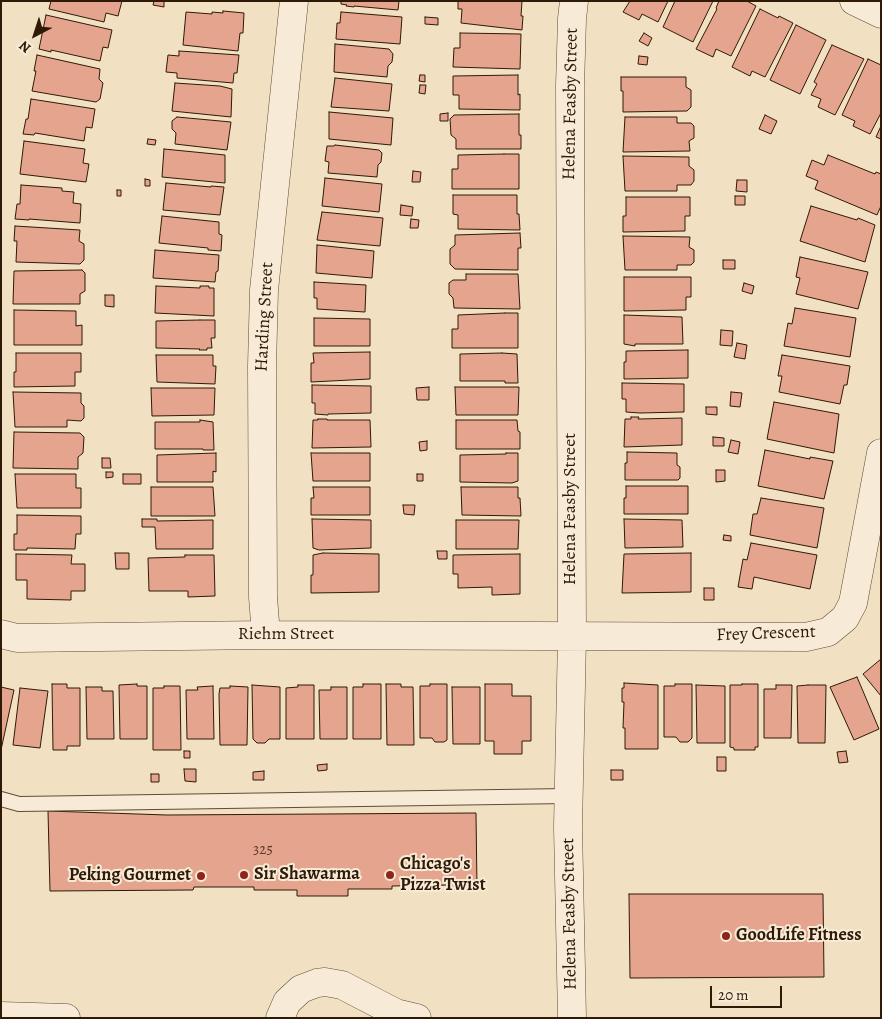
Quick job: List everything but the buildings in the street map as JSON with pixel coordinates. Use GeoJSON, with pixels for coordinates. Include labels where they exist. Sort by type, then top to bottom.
{"type":"FeatureCollection","features":[{"type":"Feature","properties":{"kind":"street","name":"Harding Street"},"geometry":{"type":"LineString","coordinates":[[266,635],[263,598],[262,434],[264,290],[294,1]]}},
{"type":"Feature","properties":{"kind":"street","name":"Helena Feasby Street"},"geometry":{"type":"LineString","coordinates":[[572,1018],[568,796],[572,637],[570,86],[574,1]]}},
{"type":"Feature","properties":{"kind":"street"},"geometry":{"type":"LineString","coordinates":[[854,1],[881,14]]}},
{"type":"Feature","properties":{"kind":"street","name":"Frey Crescent"},"geometry":{"type":"LineString","coordinates":[[572,637],[806,637],[828,632],[845,618],[853,603],[881,453]]}},
{"type":"Feature","properties":{"kind":"street","name":"Riehm Street"},"geometry":{"type":"LineString","coordinates":[[1,634],[17,638],[266,635],[572,637]]}},
{"type":"Feature","properties":{"kind":"street"},"geometry":{"type":"LineString","coordinates":[[274,1016],[301,989],[326,982],[342,985],[396,1013],[416,1018]]}},
{"type":"Feature","properties":{"kind":"street"},"geometry":{"type":"LineString","coordinates":[[354,992],[365,1004],[370,1018]]}},
{"type":"Feature","properties":{"kind":"street"},"geometry":{"type":"LineString","coordinates":[[1,1016],[66,1018]]}},
{"type":"Feature","properties":{"kind":"lane"},"geometry":{"type":"LineString","coordinates":[[1,799],[19,804],[568,796]]}},
{"type":"Feature","properties":{"kind":"place","name":"Sir Shawarma"},"geometry":{"type":"Point","coordinates":[244,875]}},
{"type":"Feature","properties":{"kind":"place","name":"Chicago's Pizza Twist"},"geometry":{"type":"Point","coordinates":[390,875]}},
{"type":"Feature","properties":{"kind":"place","name":"Peking Gourmet"},"geometry":{"type":"Point","coordinates":[201,876]}},
{"type":"Feature","properties":{"kind":"place","name":"GoodLife Fitness"},"geometry":{"type":"Point","coordinates":[726,936]}}]}
